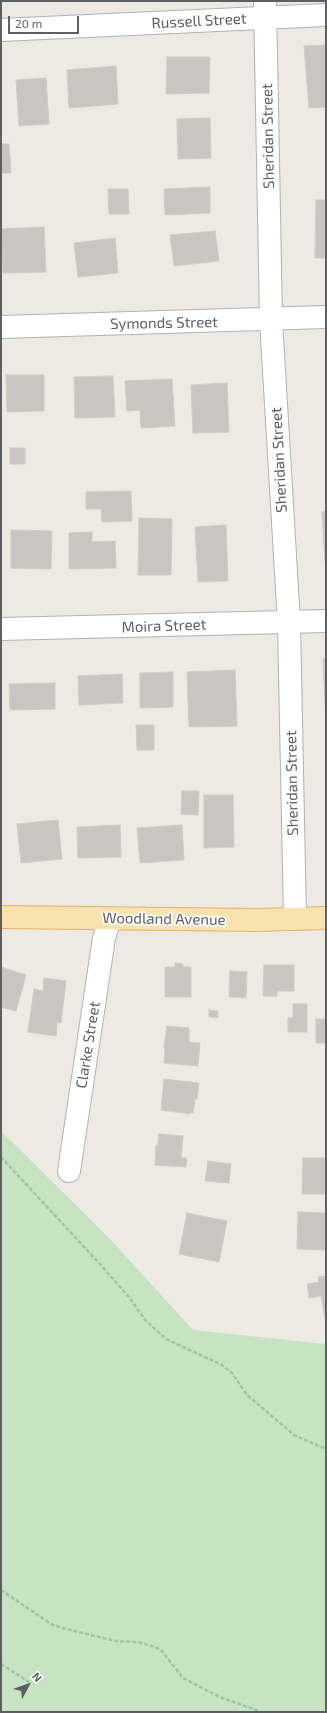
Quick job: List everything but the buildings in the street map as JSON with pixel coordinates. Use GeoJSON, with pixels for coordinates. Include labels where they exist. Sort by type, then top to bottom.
{"type":"FeatureCollection","features":[{"type":"Feature","properties":{"kind":"main road","name":"Woodland Avenue"},"geometry":{"type":"LineString","coordinates":[[1,917],[257,920],[326,918]]}},
{"type":"Feature","properties":{"kind":"street","name":"Russell Street"},"geometry":{"type":"LineString","coordinates":[[1,30],[265,9],[326,15]]}},
{"type":"Feature","properties":{"kind":"street","name":"Sheridan Street"},"geometry":{"type":"LineString","coordinates":[[265,9],[271,320],[289,622],[295,918]]}},
{"type":"Feature","properties":{"kind":"street","name":"Symonds Street"},"geometry":{"type":"LineString","coordinates":[[1,327],[271,320],[326,317]]}},
{"type":"Feature","properties":{"kind":"street","name":"Moira Street"},"geometry":{"type":"LineString","coordinates":[[1,629],[326,621]]}},
{"type":"Feature","properties":{"kind":"street","name":"Clarke Street"},"geometry":{"type":"LineString","coordinates":[[69,1171],[104,938],[110,919]]}},
{"type":"Feature","properties":{"kind":"path"},"geometry":{"type":"LineString","coordinates":[[1,1157],[99,1263],[129,1297],[146,1321],[166,1339],[222,1365],[232,1373],[247,1395],[280,1424],[294,1435],[326,1449]]}},
{"type":"Feature","properties":{"kind":"path"},"geometry":{"type":"LineString","coordinates":[[1,1590],[52,1624],[62,1628],[116,1641],[138,1642],[155,1647],[161,1650],[182,1678],[220,1697],[262,1712]]}},
{"type":"Feature","properties":{"kind":"path"},"geometry":{"type":"LineString","coordinates":[[1,1664],[29,1682]]}},
{"type":"Feature","properties":{"kind":"green space"},"geometry":{"type":"Polygon","coordinates":[[[1,1131],[109,1238],[193,1330],[326,1344],[326,1712],[1,1712],[1,1131]]]}}]}
